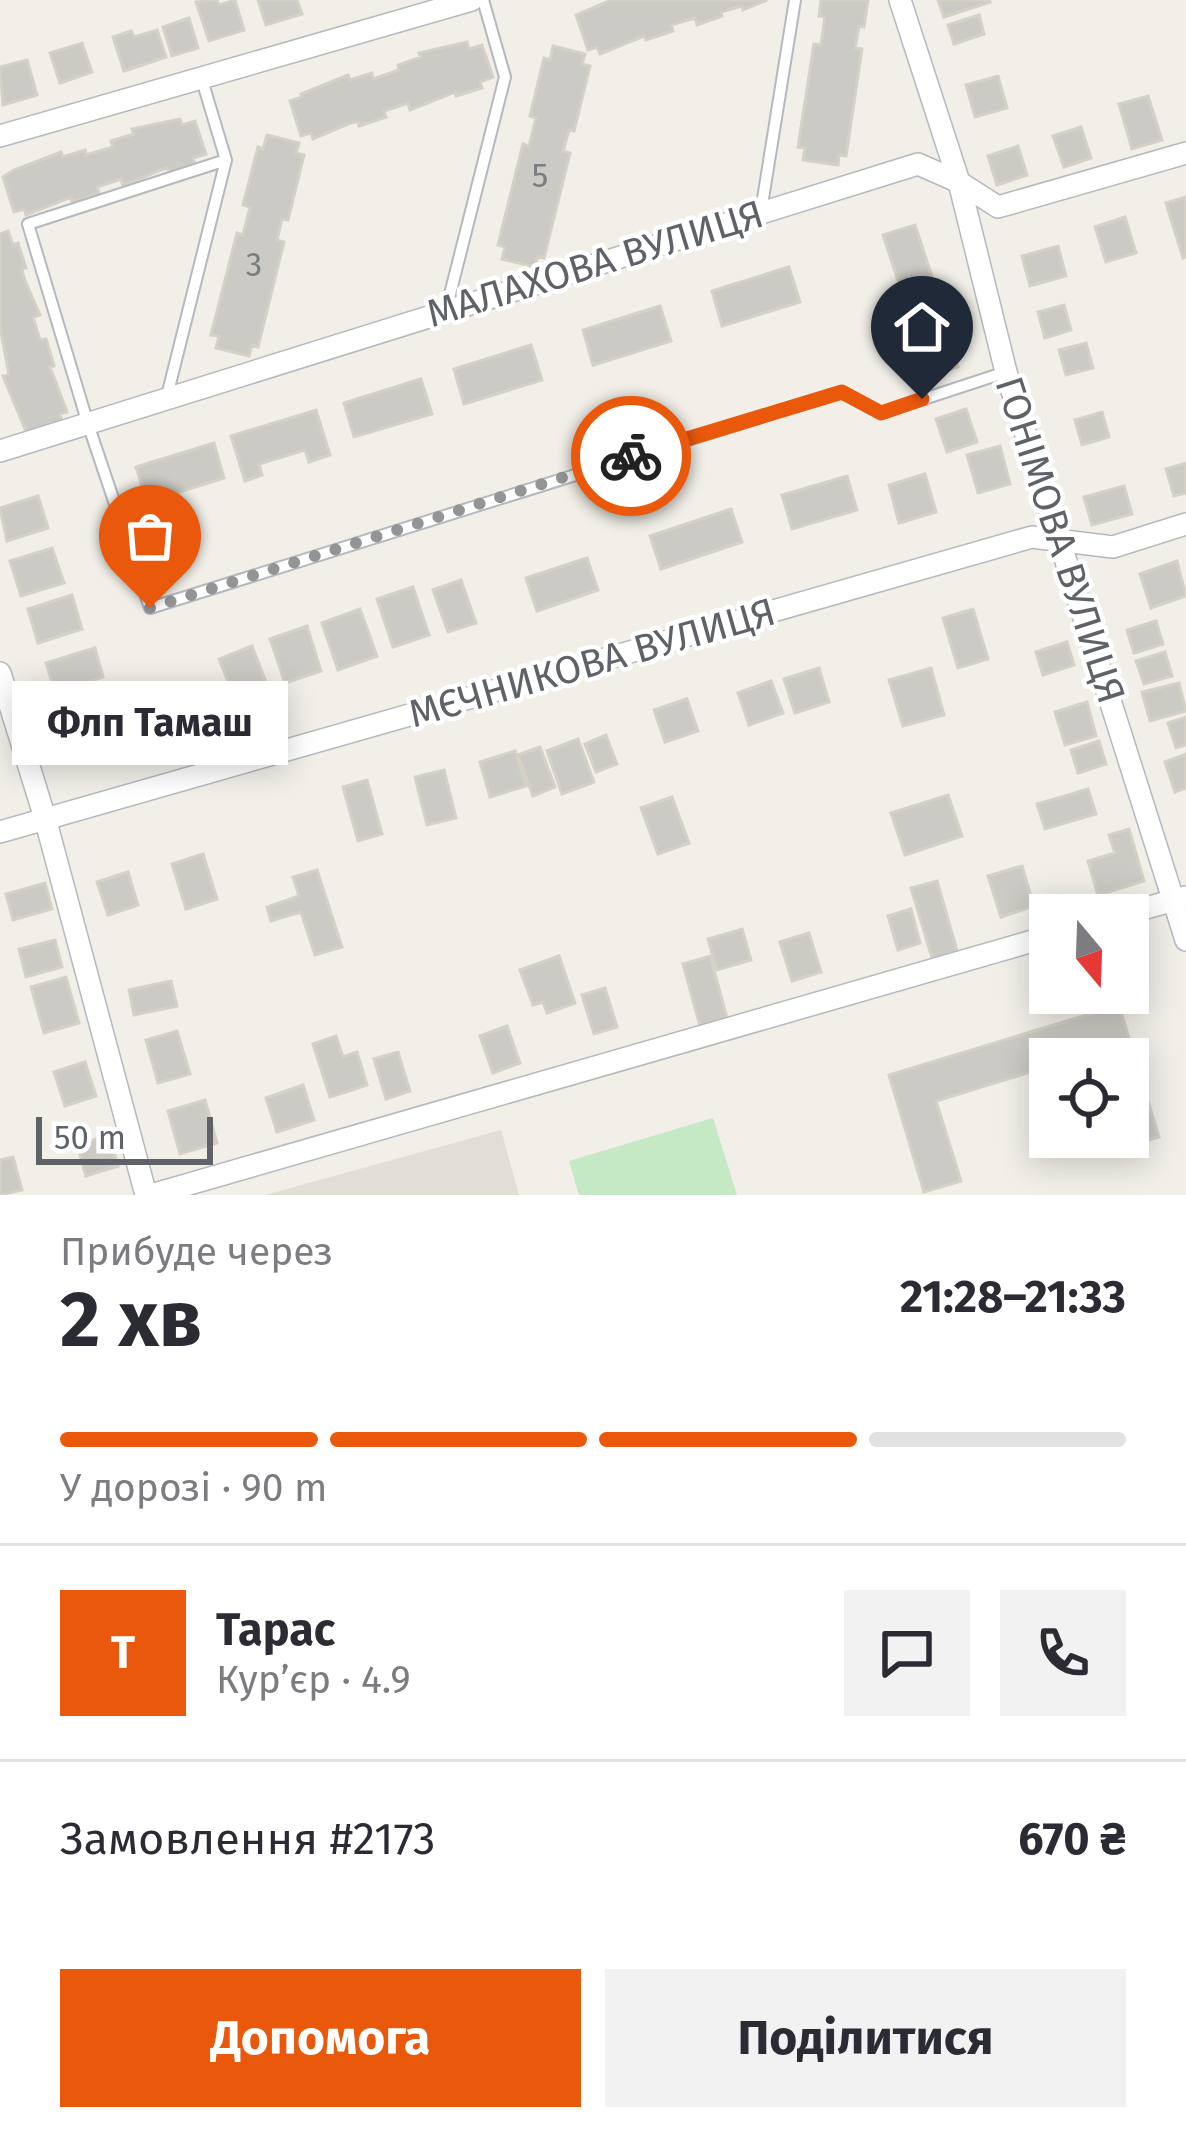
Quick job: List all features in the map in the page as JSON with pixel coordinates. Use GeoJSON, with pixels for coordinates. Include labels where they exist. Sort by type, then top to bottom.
{"type":"FeatureCollection","features":[{"type":"Feature","properties":{"kind":"street"},"geometry":{"type":"LineString","coordinates":[[0,136],[472,0]]}},
{"type":"Feature","properties":{"kind":"street","name":"ГОНІМОВА ВУЛИЦЯ"},"geometry":{"type":"LineString","coordinates":[[900,0],[959,182],[1006,372],[1180,898],[1186,940]]}},
{"type":"Feature","properties":{"kind":"street","name":"МАЛАХОВА ВУЛИЦЯ"},"geometry":{"type":"LineString","coordinates":[[0,451],[918,164],[998,206],[1186,153]]}},
{"type":"Feature","properties":{"kind":"street","name":"МЄЧНИКОВА ВУЛИЦЯ"},"geometry":{"type":"LineString","coordinates":[[0,832],[1032,538],[1113,547],[1186,524]]}},
{"type":"Feature","properties":{"kind":"street"},"geometry":{"type":"LineString","coordinates":[[0,673],[149,1195],[1029,941]]}},
{"type":"Feature","properties":{"kind":"street"},"geometry":{"type":"LineString","coordinates":[[1149,907],[1180,898]]}},
{"type":"Feature","properties":{"kind":"lane"},"geometry":{"type":"LineString","coordinates":[[446,311],[505,77],[483,0]]}},
{"type":"Feature","properties":{"kind":"lane"},"geometry":{"type":"LineString","coordinates":[[761,211],[795,0]]}},
{"type":"Feature","properties":{"kind":"lane"},"geometry":{"type":"LineString","coordinates":[[167,398],[226,160],[202,80]]}},
{"type":"Feature","properties":{"kind":"lane"},"geometry":{"type":"LineString","coordinates":[[226,160],[28,224],[150,608],[842,392],[881,413],[1006,372]]}},
{"type":"Feature","properties":{"kind":"shaded area"},"geometry":{"type":"Polygon","coordinates":[[[501,1130],[519,1195],[265,1195],[501,1130]]]}},
{"type":"Feature","properties":{"kind":"green space"},"geometry":{"type":"Polygon","coordinates":[[[713,1118],[737,1195],[579,1195],[569,1161],[713,1118]]]}},
{"type":"Feature","properties":{"kind":"building"},"geometry":{"type":"Polygon","coordinates":[[[217,0],[219,5],[235,0],[244,30],[209,41],[196,2],[217,0]]]}},
{"type":"Feature","properties":{"kind":"building"},"geometry":{"type":"Polygon","coordinates":[[[258,0],[297,0],[302,14],[266,25],[258,0]]]}},
{"type":"Feature","properties":{"kind":"building"},"geometry":{"type":"Polygon","coordinates":[[[611,0],[767,0],[743,10],[742,6],[721,12],[722,16],[697,25],[695,18],[671,25],[673,31],[646,40],[644,36],[600,54],[597,47],[588,50],[576,15],[611,0]]]}},
{"type":"Feature","properties":{"kind":"building"},"geometry":{"type":"Polygon","coordinates":[[[821,0],[868,0],[855,48],[862,49],[846,156],[839,155],[838,165],[803,160],[805,148],[798,147],[814,44],[821,45],[825,17],[819,16],[821,0]]]}},
{"type":"Feature","properties":{"kind":"building"},"geometry":{"type":"Polygon","coordinates":[[[938,0],[989,0],[990,2],[944,17],[938,0]]]}},
{"type":"Feature","properties":{"kind":"building"},"geometry":{"type":"Polygon","coordinates":[[[979,15],[984,34],[954,44],[948,25],[979,15]]]}},
{"type":"Feature","properties":{"kind":"building"},"geometry":{"type":"Polygon","coordinates":[[[189,18],[198,48],[172,56],[163,27],[189,18]]]}},
{"type":"Feature","properties":{"kind":"building"},"geometry":{"type":"Polygon","coordinates":[[[157,30],[166,57],[124,71],[113,37],[157,30]]]}},
{"type":"Feature","properties":{"kind":"building"},"geometry":{"type":"Polygon","coordinates":[[[467,42],[469,49],[482,45],[493,77],[480,82],[482,88],[456,96],[455,92],[410,110],[408,103],[384,111],[386,117],[359,126],[358,121],[348,124],[313,139],[311,133],[301,136],[290,101],[301,94],[348,75],[350,80],[372,73],[373,79],[399,70],[398,65],[421,57],[419,53],[467,42]]]}},
{"type":"Feature","properties":{"kind":"building"},"geometry":{"type":"Polygon","coordinates":[[[82,43],[92,72],[60,83],[50,53],[82,43]]]}},
{"type":"Feature","properties":{"kind":"building"},"geometry":{"type":"Polygon","coordinates":[[[553,46],[585,54],[582,64],[590,66],[574,131],[569,130],[563,151],[570,153],[544,258],[538,256],[535,267],[502,259],[505,247],[498,245],[523,144],[529,146],[536,118],[530,116],[544,58],[550,60],[553,46]]]}},
{"type":"Feature","properties":{"kind":"building"},"geometry":{"type":"Polygon","coordinates":[[[27,60],[37,95],[3,105],[0,67],[27,60]]]}},
{"type":"Feature","properties":{"kind":"building"},"geometry":{"type":"Polygon","coordinates":[[[998,76],[1007,108],[975,117],[966,85],[998,76]]]}},
{"type":"Feature","properties":{"kind":"building"},"geometry":{"type":"Polygon","coordinates":[[[1148,96],[1162,140],[1132,149],[1119,104],[1148,96]]]}},
{"type":"Feature","properties":{"kind":"building"},"geometry":{"type":"Polygon","coordinates":[[[180,119],[182,125],[195,121],[206,154],[193,158],[195,164],[160,170],[123,186],[121,179],[97,187],[99,193],[72,202],[71,197],[26,215],[24,209],[14,212],[3,177],[14,170],[61,152],[63,157],[85,150],[86,155],[113,147],[111,141],[134,134],[132,129],[180,119]]]}},
{"type":"Feature","properties":{"kind":"building"},"geometry":{"type":"Polygon","coordinates":[[[1081,127],[1091,158],[1064,167],[1053,136],[1081,127]]]}},
{"type":"Feature","properties":{"kind":"building"},"geometry":{"type":"Polygon","coordinates":[[[267,135],[299,143],[296,153],[304,155],[288,220],[282,219],[277,240],[284,242],[258,347],[252,345],[249,356],[216,348],[219,336],[211,335],[237,233],[243,235],[250,207],[243,205],[258,147],[263,149],[267,135]]]}},
{"type":"Feature","properties":{"kind":"building"},"geometry":{"type":"Polygon","coordinates":[[[1018,146],[1027,175],[997,185],[988,156],[1018,146]]]}},
{"type":"Feature","properties":{"kind":"building"},"geometry":{"type":"Polygon","coordinates":[[[1186,197],[1186,257],[1183,258],[1166,203],[1186,197]]]}},
{"type":"Feature","properties":{"kind":"building"},"geometry":{"type":"Polygon","coordinates":[[[1125,217],[1136,253],[1106,262],[1095,227],[1125,217]]]}},
{"type":"Feature","properties":{"kind":"building"},"geometry":{"type":"Polygon","coordinates":[[[915,225],[936,289],[904,299],[883,235],[915,225]]]}},
{"type":"Feature","properties":{"kind":"building"},"geometry":{"type":"Polygon","coordinates":[[[8,231],[13,245],[18,243],[26,268],[22,269],[24,278],[40,315],[33,317],[40,340],[46,339],[54,366],[50,367],[67,412],[60,414],[63,424],[27,434],[3,376],[9,375],[0,327],[0,234],[8,231]]]}},
{"type":"Feature","properties":{"kind":"building"},"geometry":{"type":"Polygon","coordinates":[[[1058,246],[1066,276],[1030,286],[1022,256],[1058,246]]]}},
{"type":"Feature","properties":{"kind":"building"},"geometry":{"type":"Polygon","coordinates":[[[789,267],[800,302],[722,326],[712,291],[789,267]]]}},
{"type":"Feature","properties":{"kind":"building"},"geometry":{"type":"Polygon","coordinates":[[[1064,305],[1071,330],[1045,338],[1038,312],[1064,305]]]}},
{"type":"Feature","properties":{"kind":"building"},"geometry":{"type":"Polygon","coordinates":[[[660,306],[671,341],[593,365],[583,330],[660,306]]]}},
{"type":"Feature","properties":{"kind":"building"},"geometry":{"type":"Polygon","coordinates":[[[943,319],[958,367],[926,377],[911,329],[943,319]]]}},
{"type":"Feature","properties":{"kind":"building"},"geometry":{"type":"Polygon","coordinates":[[[1086,343],[1093,368],[1066,375],[1059,350],[1086,343]]]}},
{"type":"Feature","properties":{"kind":"building"},"geometry":{"type":"Polygon","coordinates":[[[531,345],[542,380],[464,404],[454,369],[531,345]]]}},
{"type":"Feature","properties":{"kind":"building"},"geometry":{"type":"Polygon","coordinates":[[[421,379],[432,414],[354,437],[344,403],[421,379]]]}},
{"type":"Feature","properties":{"kind":"building"},"geometry":{"type":"Polygon","coordinates":[[[966,409],[977,442],[947,452],[936,419],[966,409]]]}},
{"type":"Feature","properties":{"kind":"building"},"geometry":{"type":"Polygon","coordinates":[[[316,410],[330,455],[309,462],[305,450],[259,464],[262,475],[245,481],[231,436],[316,410]]]}},
{"type":"Feature","properties":{"kind":"building"},"geometry":{"type":"Polygon","coordinates":[[[1102,412],[1109,437],[1082,445],[1075,420],[1102,412]]]}},
{"type":"Feature","properties":{"kind":"building"},"geometry":{"type":"Polygon","coordinates":[[[214,443],[224,478],[147,502],[136,467],[214,443]]]}},
{"type":"Feature","properties":{"kind":"building"},"geometry":{"type":"Polygon","coordinates":[[[1000,446],[1010,484],[978,493],[967,455],[1000,446]]]}},
{"type":"Feature","properties":{"kind":"building"},"geometry":{"type":"Polygon","coordinates":[[[1186,463],[1186,493],[1174,496],[1166,469],[1186,463]]]}},
{"type":"Feature","properties":{"kind":"building"},"geometry":{"type":"Polygon","coordinates":[[[925,474],[936,512],[899,523],[889,485],[925,474]]]}},
{"type":"Feature","properties":{"kind":"building"},"geometry":{"type":"Polygon","coordinates":[[[847,476],[857,510],[792,529],[782,495],[847,476]]]}},
{"type":"Feature","properties":{"kind":"building"},"geometry":{"type":"Polygon","coordinates":[[[1124,486],[1132,514],[1092,525],[1084,497],[1124,486]]]}},
{"type":"Feature","properties":{"kind":"building"},"geometry":{"type":"Polygon","coordinates":[[[38,496],[48,528],[7,541],[0,508],[38,496]]]}},
{"type":"Feature","properties":{"kind":"building"},"geometry":{"type":"Polygon","coordinates":[[[731,509],[742,542],[661,569],[650,536],[731,509]]]}},
{"type":"Feature","properties":{"kind":"building"},"geometry":{"type":"Polygon","coordinates":[[[52,548],[64,583],[21,596],[10,561],[52,548]]]}},
{"type":"Feature","properties":{"kind":"building"},"geometry":{"type":"Polygon","coordinates":[[[587,558],[598,590],[537,611],[526,578],[587,558]]]}},
{"type":"Feature","properties":{"kind":"building"},"geometry":{"type":"Polygon","coordinates":[[[1177,561],[1186,596],[1151,608],[1140,574],[1177,561]]]}},
{"type":"Feature","properties":{"kind":"building"},"geometry":{"type":"Polygon","coordinates":[[[461,580],[476,623],[448,632],[433,590],[461,580]]]}},
{"type":"Feature","properties":{"kind":"building"},"geometry":{"type":"Polygon","coordinates":[[[413,587],[429,635],[393,647],[377,599],[413,587]]]}},
{"type":"Feature","properties":{"kind":"building"},"geometry":{"type":"Polygon","coordinates":[[[72,595],[82,629],[38,643],[28,609],[72,595]]]}},
{"type":"Feature","properties":{"kind":"building"},"geometry":{"type":"Polygon","coordinates":[[[360,609],[377,656],[338,670],[322,623],[360,609]]]}},
{"type":"Feature","properties":{"kind":"building"},"geometry":{"type":"Polygon","coordinates":[[[973,609],[988,659],[958,668],[943,618],[973,609]]]}},
{"type":"Feature","properties":{"kind":"building"},"geometry":{"type":"Polygon","coordinates":[[[1156,621],[1163,644],[1134,653],[1127,630],[1156,621]]]}},
{"type":"Feature","properties":{"kind":"building"},"geometry":{"type":"Polygon","coordinates":[[[307,626],[321,671],[285,683],[270,639],[307,626]]]}},
{"type":"Feature","properties":{"kind":"building"},"geometry":{"type":"Polygon","coordinates":[[[1067,642],[1074,665],[1043,675],[1036,652],[1067,642]]]}},
{"type":"Feature","properties":{"kind":"building"},"geometry":{"type":"Polygon","coordinates":[[[252,646],[268,687],[235,699],[219,659],[252,646]]]}},
{"type":"Feature","properties":{"kind":"building"},"geometry":{"type":"Polygon","coordinates":[[[95,648],[103,677],[55,692],[46,663],[95,648]]]}},
{"type":"Feature","properties":{"kind":"building"},"geometry":{"type":"Polygon","coordinates":[[[1165,652],[1172,676],[1144,684],[1136,661],[1165,652]]]}},
{"type":"Feature","properties":{"kind":"building"},"geometry":{"type":"Polygon","coordinates":[[[819,668],[829,702],[795,713],[784,679],[819,668]]]}},
{"type":"Feature","properties":{"kind":"building"},"geometry":{"type":"Polygon","coordinates":[[[931,668],[944,715],[903,726],[889,680],[931,668]]]}},
{"type":"Feature","properties":{"kind":"building"},"geometry":{"type":"Polygon","coordinates":[[[771,681],[783,713],[749,725],[738,693],[771,681]]]}},
{"type":"Feature","properties":{"kind":"building"},"geometry":{"type":"Polygon","coordinates":[[[1179,683],[1186,711],[1150,721],[1142,692],[1179,683]]]}},
{"type":"Feature","properties":{"kind":"building"},"geometry":{"type":"Polygon","coordinates":[[[174,686],[181,711],[147,721],[139,696],[174,686]]]}},
{"type":"Feature","properties":{"kind":"building"},"geometry":{"type":"Polygon","coordinates":[[[687,699],[698,731],[665,742],[654,710],[687,699]]]}},
{"type":"Feature","properties":{"kind":"building"},"geometry":{"type":"Polygon","coordinates":[[[1087,702],[1096,736],[1065,745],[1055,712],[1087,702]]]}},
{"type":"Feature","properties":{"kind":"building"},"geometry":{"type":"Polygon","coordinates":[[[98,703],[108,735],[76,745],[66,712],[98,703]]]}},
{"type":"Feature","properties":{"kind":"building"},"geometry":{"type":"Polygon","coordinates":[[[1186,717],[1186,745],[1176,748],[1168,723],[1186,717]]]}},
{"type":"Feature","properties":{"kind":"building"},"geometry":{"type":"Polygon","coordinates":[[[606,735],[617,764],[596,772],[585,744],[606,735]]]}},
{"type":"Feature","properties":{"kind":"building"},"geometry":{"type":"Polygon","coordinates":[[[578,739],[594,782],[562,794],[547,751],[578,739]]]}},
{"type":"Feature","properties":{"kind":"building"},"geometry":{"type":"Polygon","coordinates":[[[1099,741],[1106,764],[1078,773],[1071,750],[1099,741]]]}},
{"type":"Feature","properties":{"kind":"building"},"geometry":{"type":"Polygon","coordinates":[[[540,747],[555,787],[533,796],[518,755],[540,747]]]}},
{"type":"Feature","properties":{"kind":"building"},"geometry":{"type":"Polygon","coordinates":[[[515,751],[526,786],[490,797],[480,762],[515,751]]]}},
{"type":"Feature","properties":{"kind":"building"},"geometry":{"type":"Polygon","coordinates":[[[1186,754],[1186,788],[1175,792],[1165,762],[1186,754]]]}},
{"type":"Feature","properties":{"kind":"building"},"geometry":{"type":"Polygon","coordinates":[[[444,770],[456,818],[427,825],[415,777],[444,770]]]}},
{"type":"Feature","properties":{"kind":"building"},"geometry":{"type":"Polygon","coordinates":[[[367,780],[382,834],[358,841],[343,787],[367,780]]]}},
{"type":"Feature","properties":{"kind":"building"},"geometry":{"type":"Polygon","coordinates":[[[1088,789],[1096,814],[1045,829],[1037,804],[1088,789]]]}},
{"type":"Feature","properties":{"kind":"building"},"geometry":{"type":"Polygon","coordinates":[[[948,795],[962,836],[905,855],[891,813],[948,795]]]}},
{"type":"Feature","properties":{"kind":"building"},"geometry":{"type":"Polygon","coordinates":[[[672,797],[689,843],[658,854],[641,808],[672,797]]]}},
{"type":"Feature","properties":{"kind":"building"},"geometry":{"type":"Polygon","coordinates":[[[1129,829],[1144,881],[1098,894],[1088,861],[1115,853],[1109,835],[1129,829]]]}},
{"type":"Feature","properties":{"kind":"building"},"geometry":{"type":"Polygon","coordinates":[[[203,854],[217,899],[186,909],[172,864],[203,854]]]}},
{"type":"Feature","properties":{"kind":"building"},"geometry":{"type":"Polygon","coordinates":[[[1022,866],[1030,894],[1029,908],[1001,917],[988,876],[1022,866]]]}},
{"type":"Feature","properties":{"kind":"building"},"geometry":{"type":"Polygon","coordinates":[[[317,870],[342,947],[315,955],[301,912],[271,921],[267,907],[299,896],[293,877],[317,870]]]}},
{"type":"Feature","properties":{"kind":"building"},"geometry":{"type":"Polygon","coordinates":[[[128,872],[138,905],[108,915],[97,882],[128,872]]]}},
{"type":"Feature","properties":{"kind":"building"},"geometry":{"type":"Polygon","coordinates":[[[937,881],[958,954],[933,961],[911,888],[937,881]]]}},
{"type":"Feature","properties":{"kind":"building"},"geometry":{"type":"Polygon","coordinates":[[[45,883],[52,909],[13,920],[6,894],[45,883]]]}},
{"type":"Feature","properties":{"kind":"building"},"geometry":{"type":"Polygon","coordinates":[[[911,909],[920,943],[898,950],[888,916],[911,909]]]}},
{"type":"Feature","properties":{"kind":"building"},"geometry":{"type":"Polygon","coordinates":[[[742,929],[751,960],[717,970],[708,939],[742,929]]]}},
{"type":"Feature","properties":{"kind":"building"},"geometry":{"type":"Polygon","coordinates":[[[809,933],[821,972],[792,981],[780,942],[809,933]]]}},
{"type":"Feature","properties":{"kind":"building"},"geometry":{"type":"Polygon","coordinates":[[[55,940],[62,967],[26,977],[19,949],[55,940]]]}},
{"type":"Feature","properties":{"kind":"building"},"geometry":{"type":"Polygon","coordinates":[[[559,956],[575,1003],[547,1013],[543,1002],[533,1005],[520,970],[559,956]]]}},
{"type":"Feature","properties":{"kind":"building"},"geometry":{"type":"Polygon","coordinates":[[[710,956],[727,1018],[700,1026],[683,964],[710,956]]]}},
{"type":"Feature","properties":{"kind":"building"},"geometry":{"type":"Polygon","coordinates":[[[66,977],[79,1023],[44,1033],[31,987],[66,977]]]}},
{"type":"Feature","properties":{"kind":"building"},"geometry":{"type":"Polygon","coordinates":[[[171,981],[177,1006],[134,1015],[129,990],[171,981]]]}},
{"type":"Feature","properties":{"kind":"building"},"geometry":{"type":"Polygon","coordinates":[[[605,988],[617,1027],[594,1034],[582,995],[605,988]]]}},
{"type":"Feature","properties":{"kind":"building"},"geometry":{"type":"Polygon","coordinates":[[[1089,1014],[1122,1014],[1129,1038],[1029,1038],[1029,1072],[936,1101],[961,1181],[924,1192],[889,1075],[1089,1014]]]}},
{"type":"Feature","properties":{"kind":"building"},"geometry":{"type":"Polygon","coordinates":[[[507,1026],[520,1063],[493,1073],[480,1036],[507,1026]]]}},
{"type":"Feature","properties":{"kind":"building"},"geometry":{"type":"Polygon","coordinates":[[[177,1031],[190,1074],[158,1083],[146,1040],[177,1031]]]}},
{"type":"Feature","properties":{"kind":"building"},"geometry":{"type":"Polygon","coordinates":[[[336,1036],[343,1057],[357,1052],[367,1085],[330,1097],[313,1044],[336,1036]]]}},
{"type":"Feature","properties":{"kind":"building"},"geometry":{"type":"Polygon","coordinates":[[[398,1052],[410,1091],[386,1099],[374,1059],[398,1052]]]}},
{"type":"Feature","properties":{"kind":"building"},"geometry":{"type":"Polygon","coordinates":[[[85,1062],[96,1096],[65,1106],[54,1072],[85,1062]]]}},
{"type":"Feature","properties":{"kind":"building"},"geometry":{"type":"Polygon","coordinates":[[[303,1085],[314,1120],[277,1132],[266,1098],[303,1085]]]}},
{"type":"Feature","properties":{"kind":"building"},"geometry":{"type":"Polygon","coordinates":[[[205,1100],[217,1143],[180,1154],[168,1111],[205,1100]]]}},
{"type":"Feature","properties":{"kind":"building"},"geometry":{"type":"Polygon","coordinates":[[[1149,1104],[1159,1137],[1149,1140],[1149,1104]]]}},
{"type":"Feature","properties":{"kind":"building"},"geometry":{"type":"Polygon","coordinates":[[[109,1135],[118,1166],[86,1176],[77,1145],[109,1135]]]}},
{"type":"Feature","properties":{"kind":"building"},"geometry":{"type":"Polygon","coordinates":[[[13,1157],[22,1190],[0,1195],[0,1160],[13,1157]]]}},
{"type":"Feature","properties":{"kind":"way so far"},"geometry":{"type":"LineString","coordinates":[[150,608],[631,456]]}},
{"type":"Feature","properties":{"kind":"place","name":"Флп Тамаш"},"geometry":{"type":"Point","coordinates":[150,608]}},
{"type":"Feature","properties":{"kind":"route"},"geometry":{"type":"LineString","coordinates":[[631,456],[842,392],[881,413],[922,399]]}}]}
